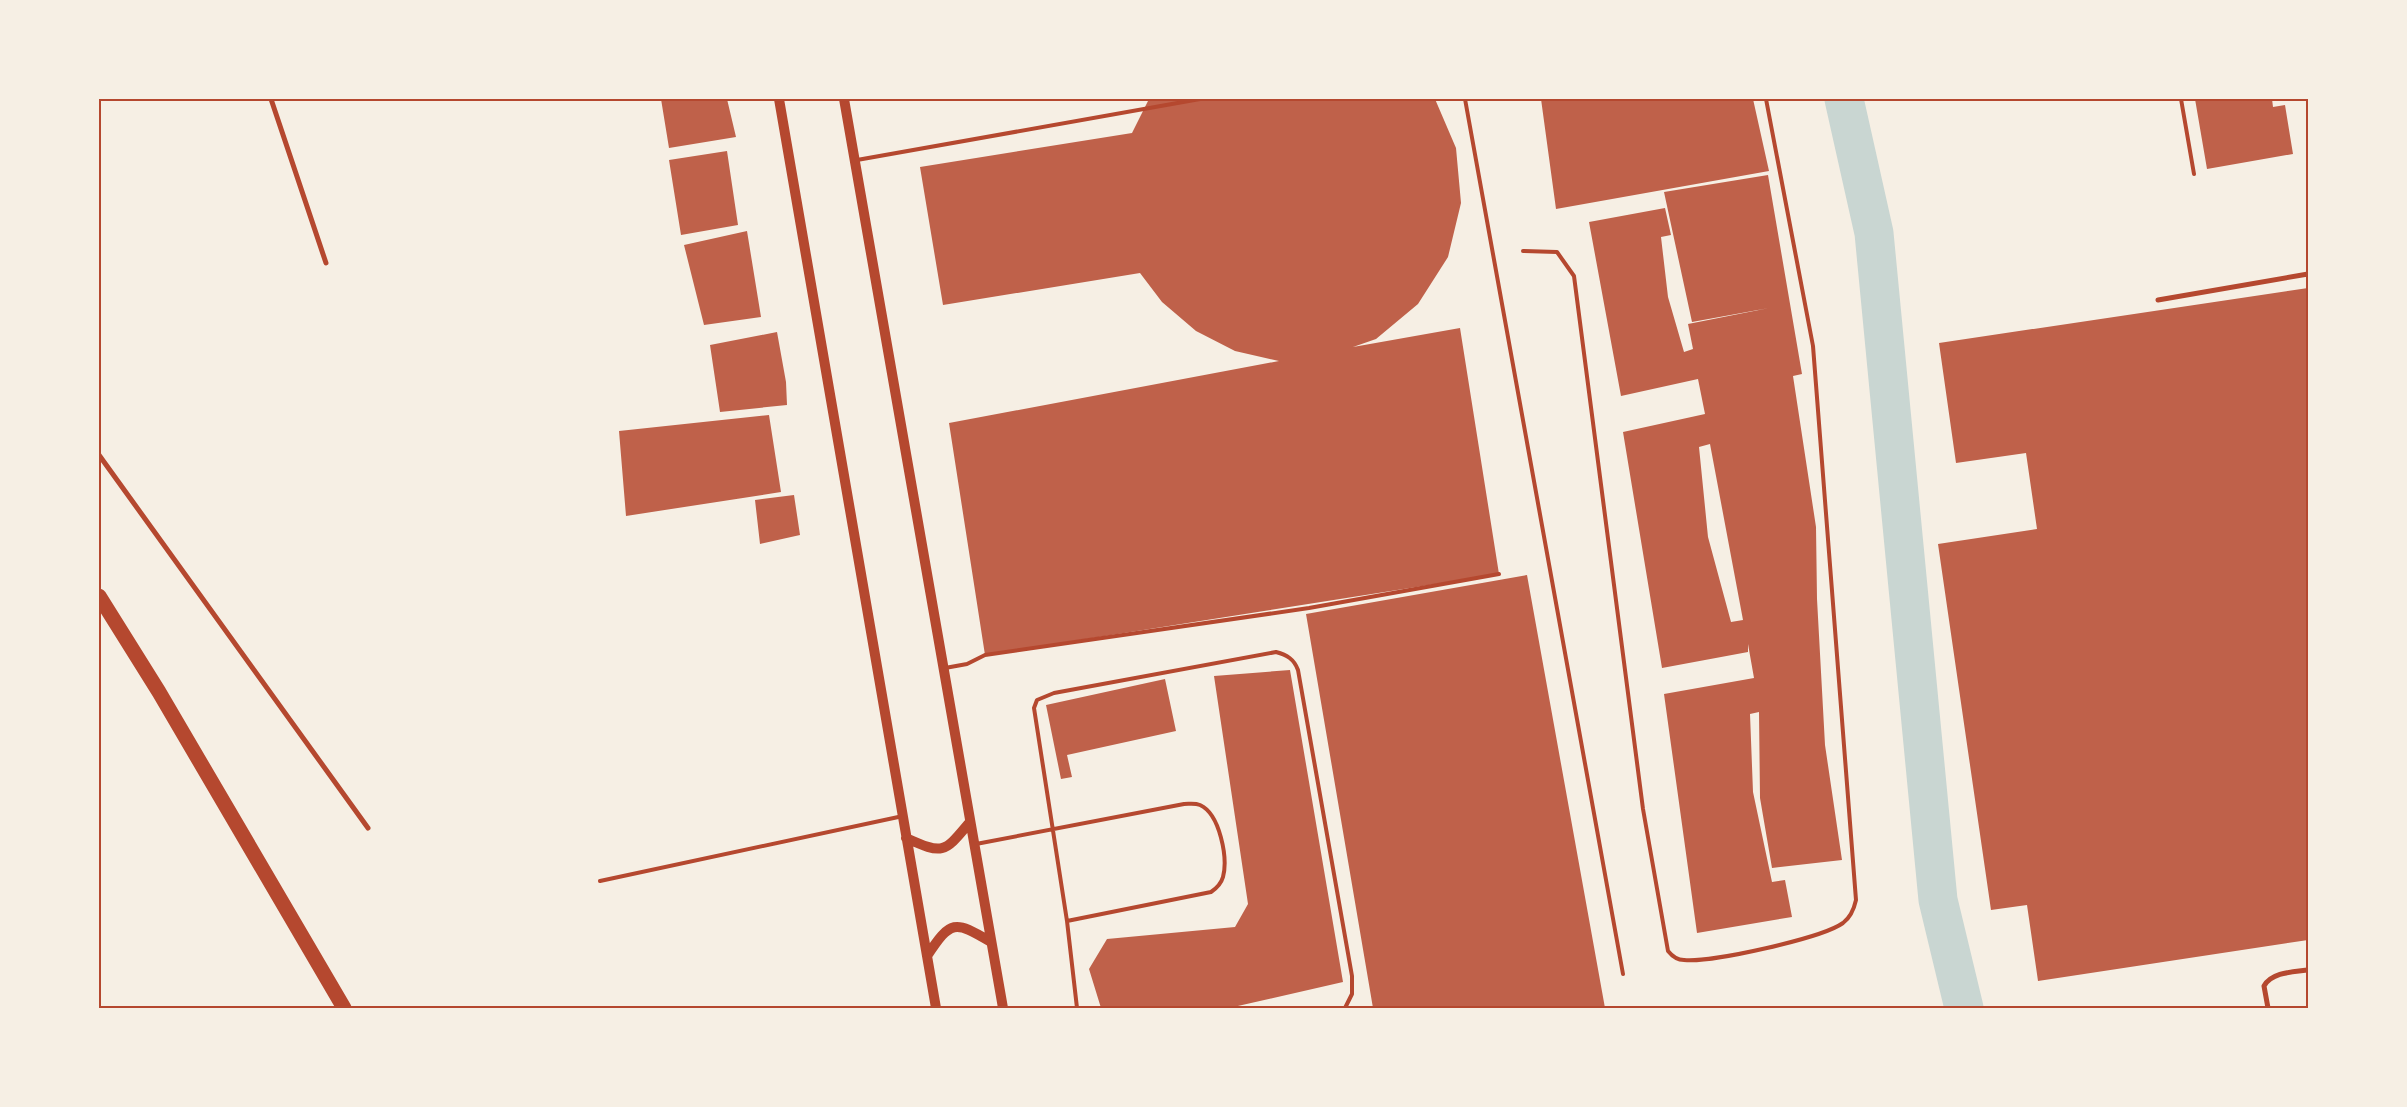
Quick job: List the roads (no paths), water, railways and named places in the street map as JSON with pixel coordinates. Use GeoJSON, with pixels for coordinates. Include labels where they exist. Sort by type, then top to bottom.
{"type":"FeatureCollection","features":[{"type":"Feature","properties":{"kind":"highway"},"geometry":{"type":"LineString","coordinates":[[99,596],[159,692],[344,1008]]}},
{"type":"Feature","properties":{"kind":"main road"},"geometry":{"type":"LineString","coordinates":[[779,99],[936,1008]]}},
{"type":"Feature","properties":{"kind":"main road"},"geometry":{"type":"LineString","coordinates":[[844,99],[942,668],[1003,1008]]}},
{"type":"Feature","properties":{"kind":"main road"},"geometry":{"type":"LineString","coordinates":[[906,838],[929,848],[940,850],[950,846],[970,822]]}},
{"type":"Feature","properties":{"kind":"main road"},"geometry":{"type":"LineString","coordinates":[[927,956],[943,931],[955,926],[965,926],[991,942]]}},
{"type":"Feature","properties":{"kind":"street"},"geometry":{"type":"LineString","coordinates":[[271,99],[326,262]]}},
{"type":"Feature","properties":{"kind":"street"},"geometry":{"type":"LineString","coordinates":[[2158,300],[2308,274]]}},
{"type":"Feature","properties":{"kind":"street"},"geometry":{"type":"LineString","coordinates":[[99,455],[368,828]]}},
{"type":"Feature","properties":{"kind":"street"},"geometry":{"type":"LineString","coordinates":[[2268,1008],[2264,986],[2267,981],[2282,974],[2308,970]]}},
{"type":"Feature","properties":{"kind":"lane"},"geometry":{"type":"LineString","coordinates":[[854,161],[1200,99]]}},
{"type":"Feature","properties":{"kind":"lane"},"geometry":{"type":"LineString","coordinates":[[1465,99],[1623,974]]}},
{"type":"Feature","properties":{"kind":"lane"},"geometry":{"type":"LineString","coordinates":[[1523,250],[1557,252],[1574,276],[1642,799],[1668,951],[1674,957],[1683,960],[1704,959],[1764,948],[1818,935],[1843,923],[1853,913],[1856,900],[1813,346],[1766,99]]}},
{"type":"Feature","properties":{"kind":"lane"},"geometry":{"type":"LineString","coordinates":[[2181,99],[2194,174]]}},
{"type":"Feature","properties":{"kind":"lane"},"geometry":{"type":"LineString","coordinates":[[942,668],[968,664],[985,655],[1309,608],[1499,574]]}},
{"type":"Feature","properties":{"kind":"lane"},"geometry":{"type":"LineString","coordinates":[[1078,1008],[1067,921],[1051,831],[1034,708],[1037,700],[1054,693],[1276,652],[1289,657],[1295,662],[1298,670],[1352,976],[1352,994],[1345,1008]]}},
{"type":"Feature","properties":{"kind":"lane"},"geometry":{"type":"LineString","coordinates":[[973,845],[1194,803],[1206,809],[1214,819],[1223,846],[1223,877],[1219,886],[1211,892],[1067,921]]}},
{"type":"Feature","properties":{"kind":"lane"},"geometry":{"type":"LineString","coordinates":[[600,881],[903,816]]}},
{"type":"Feature","properties":{"kind":"waterway"},"geometry":{"type":"LineString","coordinates":[[1844,99],[1874,233],[1938,900],[1964,1008]]}}]}
